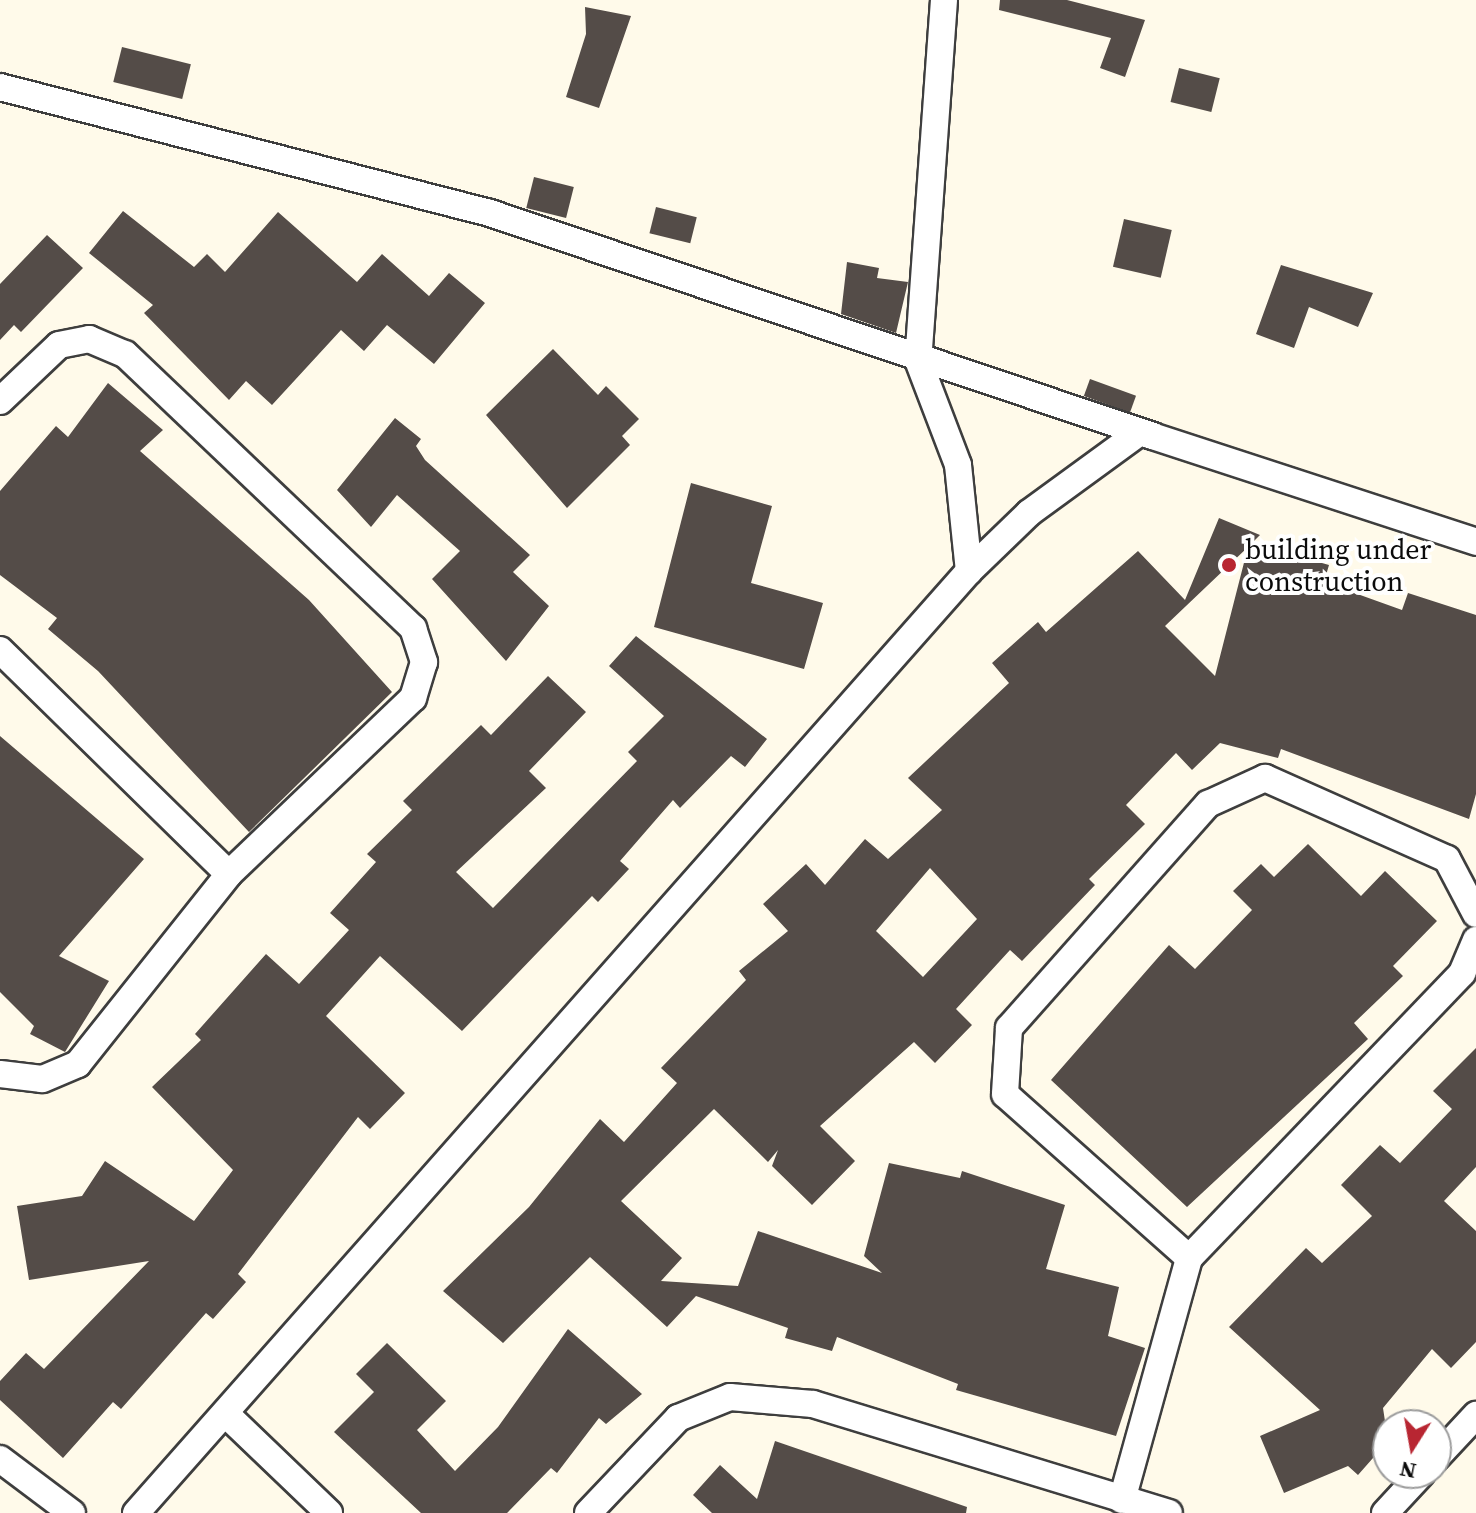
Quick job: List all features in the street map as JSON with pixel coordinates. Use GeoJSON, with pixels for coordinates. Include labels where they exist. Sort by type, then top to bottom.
{"type":"FeatureCollection","features":[{"type":"Feature","properties":{"kind":"street"},"geometry":{"type":"LineString","coordinates":[[944,0],[918,360],[958,465],[969,571]]}},
{"type":"Feature","properties":{"kind":"street"},"geometry":{"type":"LineString","coordinates":[[0,87],[490,213],[918,360],[1476,541]]}},
{"type":"Feature","properties":{"kind":"street"},"geometry":{"type":"LineString","coordinates":[[0,401],[59,345],[89,339],[125,354],[413,628],[424,662],[413,698],[229,874],[78,1064],[42,1079],[0,1074]]}},
{"type":"Feature","properties":{"kind":"street"},"geometry":{"type":"LineString","coordinates":[[136,1513],[228,1416],[969,571],[1029,513],[1140,432]]}},
{"type":"Feature","properties":{"kind":"street"},"geometry":{"type":"LineString","coordinates":[[0,650],[229,874]]}},
{"type":"Feature","properties":{"kind":"street"},"geometry":{"type":"LineString","coordinates":[[1189,1258],[1005,1094],[1009,1028],[1208,804],[1265,778],[1447,859],[1476,914]]}},
{"type":"Feature","properties":{"kind":"street"},"geometry":{"type":"LineString","coordinates":[[1122,1500],[1189,1258],[1462,973],[1476,940]]}},
{"type":"Feature","properties":{"kind":"street"},"geometry":{"type":"LineString","coordinates":[[588,1513],[678,1418],[730,1397],[813,1404],[1169,1513]]}},
{"type":"Feature","properties":{"kind":"street"},"geometry":{"type":"LineString","coordinates":[[1452,1441],[1476,1415]]}},
{"type":"Feature","properties":{"kind":"street"},"geometry":{"type":"LineString","coordinates":[[228,1416],[329,1513]]}},
{"type":"Feature","properties":{"kind":"street"},"geometry":{"type":"LineString","coordinates":[[0,1459],[72,1513]]}},
{"type":"Feature","properties":{"kind":"street"},"geometry":{"type":"LineString","coordinates":[[1385,1513],[1407,1489]]}},
{"type":"Feature","properties":{"kind":"building"},"geometry":{"type":"Polygon","coordinates":[[[1000,0],[1067,0],[1145,20],[1125,77],[1100,68],[1111,38],[999,10],[1000,0]]]}},
{"type":"Feature","properties":{"kind":"building"},"geometry":{"type":"Polygon","coordinates":[[[585,7],[631,16],[599,108],[566,97],[586,34],[585,7]]]}},
{"type":"Feature","properties":{"kind":"building"},"geometry":{"type":"Polygon","coordinates":[[[122,47],[191,64],[182,99],[113,82],[122,47]]]}},
{"type":"Feature","properties":{"kind":"building"},"geometry":{"type":"Polygon","coordinates":[[[1179,68],[1220,78],[1211,112],[1171,102],[1179,68]]]}},
{"type":"Feature","properties":{"kind":"building"},"geometry":{"type":"Polygon","coordinates":[[[534,177],[574,187],[566,218],[526,208],[534,177]]]}},
{"type":"Feature","properties":{"kind":"building"},"geometry":{"type":"Polygon","coordinates":[[[656,207],[697,217],[690,243],[649,233],[656,207]]]}},
{"type":"Feature","properties":{"kind":"building"},"geometry":{"type":"Polygon","coordinates":[[[123,211],[194,267],[207,254],[225,272],[278,212],[357,282],[382,254],[429,296],[449,273],[485,303],[434,364],[387,325],[364,351],[341,330],[272,405],[246,381],[229,400],[144,313],[153,305],[89,253],[123,211]]]}},
{"type":"Feature","properties":{"kind":"building"},"geometry":{"type":"Polygon","coordinates":[[[1124,219],[1172,230],[1161,278],[1113,267],[1124,219]]]}},
{"type":"Feature","properties":{"kind":"building"},"geometry":{"type":"Polygon","coordinates":[[[47,235],[83,268],[21,332],[14,325],[0,340],[0,284],[47,235]]]}},
{"type":"Feature","properties":{"kind":"building"},"geometry":{"type":"Polygon","coordinates":[[[847,262],[879,268],[877,278],[908,282],[896,333],[841,314],[847,262]]]}},
{"type":"Feature","properties":{"kind":"building"},"geometry":{"type":"Polygon","coordinates":[[[1281,265],[1373,293],[1358,327],[1309,307],[1294,348],[1256,334],[1281,265]]]}},
{"type":"Feature","properties":{"kind":"building"},"geometry":{"type":"Polygon","coordinates":[[[553,349],[598,395],[606,386],[639,419],[622,436],[630,445],[567,508],[486,415],[553,349]]]}},
{"type":"Feature","properties":{"kind":"building"},"geometry":{"type":"Polygon","coordinates":[[[1090,379],[1136,396],[1130,413],[1084,396],[1090,379]]]}},
{"type":"Feature","properties":{"kind":"building"},"geometry":{"type":"Polygon","coordinates":[[[108,383],[163,430],[140,451],[309,600],[392,692],[249,832],[98,671],[48,629],[57,618],[0,575],[0,491],[56,426],[68,437],[108,383]]]}},
{"type":"Feature","properties":{"kind":"building"},"geometry":{"type":"Polygon","coordinates":[[[395,418],[421,439],[416,446],[425,460],[530,555],[513,572],[549,606],[506,661],[432,579],[460,551],[397,495],[371,527],[337,490],[395,418]]]}},
{"type":"Feature","properties":{"kind":"building"},"geometry":{"type":"Polygon","coordinates":[[[691,483],[772,506],[751,583],[823,603],[804,669],[654,627],[691,483]]]}},
{"type":"Feature","properties":{"kind":"building"},"geometry":{"type":"Polygon","coordinates":[[[1219,518],[1260,535],[1252,543],[1329,565],[1324,582],[1402,610],[1408,593],[1476,615],[1476,794],[1469,819],[1281,749],[1278,758],[1220,743],[1192,770],[1176,753],[1126,805],[1145,824],[1089,879],[1095,885],[1022,961],[1010,950],[956,1009],[972,1025],[935,1063],[914,1042],[820,1126],[855,1161],[812,1205],[772,1166],[778,1150],[768,1162],[714,1109],[621,1201],[682,1258],[661,1281],[738,1286],[758,1231],[882,1273],[864,1256],[889,1163],[960,1178],[962,1171],[1065,1205],[1046,1269],[1119,1287],[1108,1336],[1145,1348],[1116,1436],[956,1390],[958,1384],[837,1337],[832,1351],[785,1338],[788,1328],[696,1296],[667,1327],[590,1257],[503,1343],[443,1291],[529,1207],[600,1119],[624,1142],[677,1083],[661,1068],[746,980],[739,971],[788,931],[763,904],[806,864],[825,885],[865,839],[888,859],[942,810],[908,778],[1009,683],[992,663],[1038,622],[1046,632],[1138,551],[1185,600],[1219,518]],[[1248,547],[1165,626],[1215,676],[1248,547]],[[930,868],[876,931],[923,977],[977,919],[930,868]]]}},
{"type":"Feature","properties":{"kind":"building"},"geometry":{"type":"Polygon","coordinates":[[[636,636],[767,739],[745,767],[731,756],[680,808],[673,800],[620,861],[629,869],[598,902],[592,896],[462,1031],[380,956],[326,1016],[405,1093],[370,1129],[358,1117],[238,1274],[246,1282],[213,1319],[206,1313],[121,1409],[113,1402],[63,1458],[0,1400],[0,1381],[26,1353],[44,1369],[149,1261],[29,1280],[17,1206],[82,1196],[105,1161],[194,1221],[233,1170],[152,1087],[201,1040],[195,1034],[266,954],[299,984],[349,930],[330,913],[376,862],[367,854],[412,810],[403,801],[481,725],[491,735],[548,676],[586,712],[529,771],[546,788],[456,872],[493,908],[637,761],[628,752],[664,716],[609,666],[636,636]]]}},
{"type":"Feature","properties":{"kind":"building"},"geometry":{"type":"Polygon","coordinates":[[[0,736],[144,859],[59,956],[109,981],[65,1052],[30,1034],[34,1026],[0,992],[0,736]]]}},
{"type":"Feature","properties":{"kind":"building"},"geometry":{"type":"Polygon","coordinates":[[[1308,844],[1361,896],[1385,871],[1437,921],[1393,966],[1403,976],[1354,1023],[1368,1039],[1187,1207],[1051,1080],[1169,945],[1195,969],[1252,910],[1233,891],[1261,864],[1274,877],[1308,844]]]}},
{"type":"Feature","properties":{"kind":"building"},"geometry":{"type":"Polygon","coordinates":[[[1476,1048],[1476,1167],[1444,1201],[1476,1231],[1476,1342],[1451,1368],[1432,1349],[1383,1409],[1372,1409],[1372,1459],[1358,1475],[1348,1466],[1284,1493],[1260,1436],[1320,1410],[1229,1327],[1306,1248],[1322,1263],[1372,1216],[1341,1185],[1380,1145],[1400,1163],[1452,1109],[1433,1091],[1476,1048]]]}},
{"type":"Feature","properties":{"kind":"building"},"geometry":{"type":"Polygon","coordinates":[[[568,1329],[642,1394],[606,1424],[599,1418],[557,1473],[551,1468],[507,1513],[421,1513],[334,1432],[374,1392],[356,1374],[387,1343],[446,1401],[417,1430],[455,1471],[498,1427],[568,1329]]]}},
{"type":"Feature","properties":{"kind":"building"},"geometry":{"type":"Polygon","coordinates":[[[775,1441],[967,1507],[966,1513],[712,1513],[693,1495],[720,1465],[757,1499],[775,1441]]]}},
{"type":"Feature","properties":{"kind":"place","name":"building under construction"},"geometry":{"type":"Point","coordinates":[1229,565]}}]}
